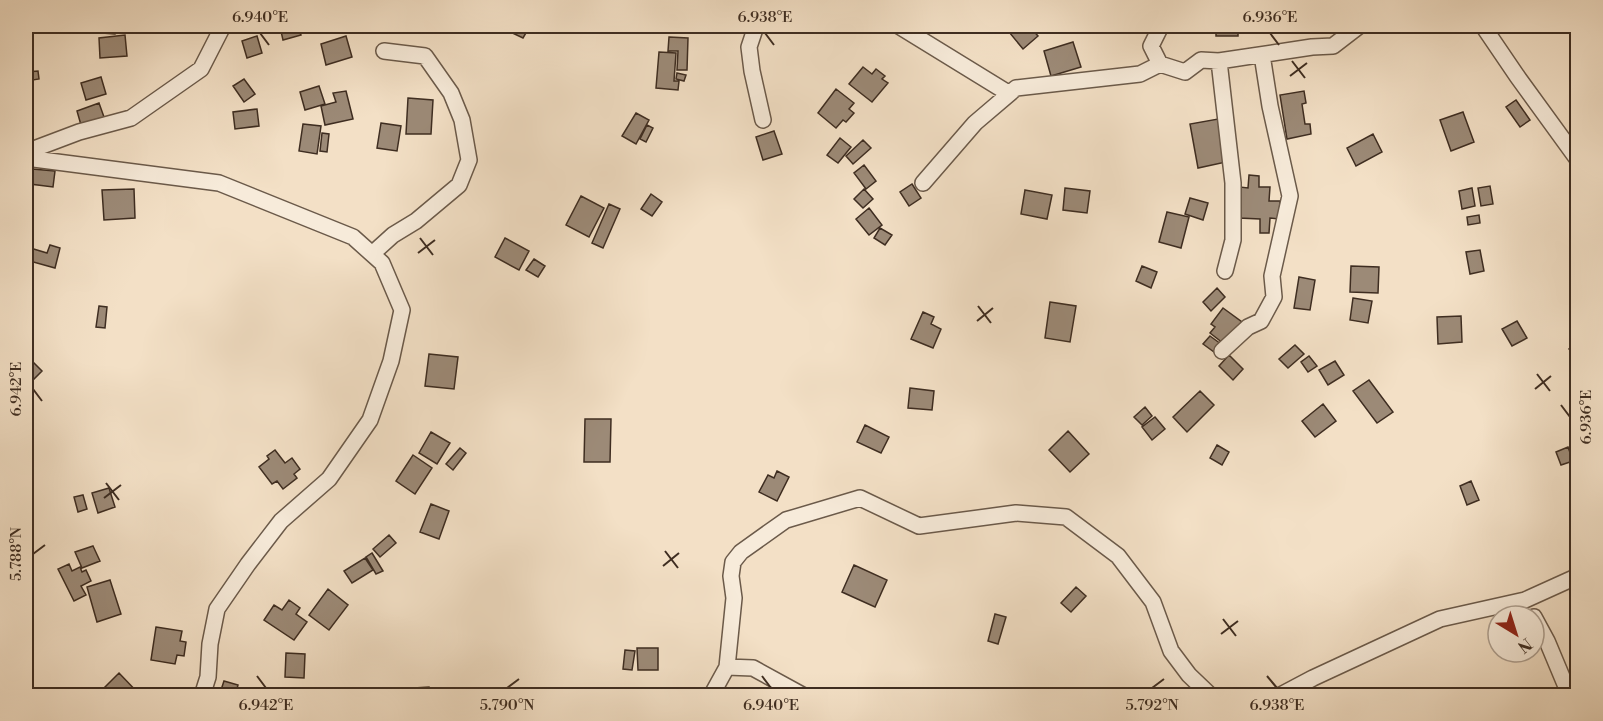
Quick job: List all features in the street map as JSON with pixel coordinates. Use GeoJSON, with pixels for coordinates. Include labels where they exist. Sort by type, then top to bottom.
{"type":"FeatureCollection","features":[{"type":"Feature","properties":{"kind":"street"},"geometry":{"type":"LineString","coordinates":[[26,152],[79,132],[131,118],[201,69],[223,26]]}},
{"type":"Feature","properties":{"kind":"street"},"geometry":{"type":"LineString","coordinates":[[756,26],[749,47],[763,120]]}},
{"type":"Feature","properties":{"kind":"street"},"geometry":{"type":"LineString","coordinates":[[899,26],[1008,93]]}},
{"type":"Feature","properties":{"kind":"street"},"geometry":{"type":"LineString","coordinates":[[1160,64],[1151,46],[1161,26]]}},
{"type":"Feature","properties":{"kind":"street"},"geometry":{"type":"LineString","coordinates":[[923,183],[975,123],[1016,88],[1140,74],[1160,64],[1185,72],[1201,60],[1219,61],[1333,46],[1359,26]]}},
{"type":"Feature","properties":{"kind":"street"},"geometry":{"type":"LineString","coordinates":[[1483,26],[1578,160]]}},
{"type":"Feature","properties":{"kind":"street"},"geometry":{"type":"LineString","coordinates":[[372,254],[393,235],[416,221],[459,185],[469,160],[462,120],[451,93],[425,56],[384,51]]}},
{"type":"Feature","properties":{"kind":"street"},"geometry":{"type":"LineString","coordinates":[[1222,351],[1248,327],[1261,321],[1274,297],[1272,276],[1290,196],[1270,106],[1262,55]]}},
{"type":"Feature","properties":{"kind":"street"},"geometry":{"type":"LineString","coordinates":[[1219,61],[1233,183],[1233,240],[1226,272]]}},
{"type":"Feature","properties":{"kind":"street"},"geometry":{"type":"LineString","coordinates":[[26,159],[219,183],[353,237],[382,263],[402,310],[391,361],[370,420],[329,479],[281,521],[248,564],[218,609],[210,644],[208,677],[202,696]]}},
{"type":"Feature","properties":{"kind":"street"},"geometry":{"type":"LineString","coordinates":[[711,696],[727,667],[734,598],[732,562],[741,552],[786,520],[860,498],[919,526],[1016,513],[1066,517],[1118,556],[1153,602],[1170,651],[1189,675],[1211,696]]}},
{"type":"Feature","properties":{"kind":"street"},"geometry":{"type":"LineString","coordinates":[[1279,696],[1440,619],[1525,600],[1578,576]]}},
{"type":"Feature","properties":{"kind":"street"},"geometry":{"type":"LineString","coordinates":[[1525,600],[1527,604]]}},
{"type":"Feature","properties":{"kind":"street"},"geometry":{"type":"LineString","coordinates":[[1546,641],[1570,696]]}},
{"type":"Feature","properties":{"kind":"street"},"geometry":{"type":"LineString","coordinates":[[727,667],[753,668],[804,696]]}},
{"type":"Feature","properties":{"kind":"building"},"geometry":{"type":"Polygon","coordinates":[[[88,26],[116,26],[115,34],[88,32],[88,26]]]}},
{"type":"Feature","properties":{"kind":"building"},"geometry":{"type":"Polygon","coordinates":[[[185,26],[202,26],[197,33],[185,26]]]}},
{"type":"Feature","properties":{"kind":"building"},"geometry":{"type":"Polygon","coordinates":[[[298,26],[301,35],[283,40],[280,27],[298,26]]]}},
{"type":"Feature","properties":{"kind":"building"},"geometry":{"type":"Polygon","coordinates":[[[498,26],[530,26],[523,38],[498,26]]]}},
{"type":"Feature","properties":{"kind":"building"},"geometry":{"type":"Polygon","coordinates":[[[1017,26],[1029,26],[1038,36],[1023,49],[1009,32],[1017,26]]]}},
{"type":"Feature","properties":{"kind":"building"},"geometry":{"type":"Polygon","coordinates":[[[1211,26],[1244,26],[1245,28],[1238,28],[1238,36],[1216,36],[1216,32],[1211,32],[1211,26]]]}},
{"type":"Feature","properties":{"kind":"building"},"geometry":{"type":"Polygon","coordinates":[[[125,35],[127,56],[100,58],[99,38],[125,35]]]}},
{"type":"Feature","properties":{"kind":"building"},"geometry":{"type":"Polygon","coordinates":[[[257,36],[262,53],[247,58],[242,41],[257,36]]]}},
{"type":"Feature","properties":{"kind":"building"},"geometry":{"type":"Polygon","coordinates":[[[346,36],[352,57],[326,65],[321,44],[346,36]]]}},
{"type":"Feature","properties":{"kind":"building"},"geometry":{"type":"Polygon","coordinates":[[[669,37],[688,38],[687,70],[677,70],[678,51],[668,51],[669,37]]]}},
{"type":"Feature","properties":{"kind":"building"},"geometry":{"type":"Polygon","coordinates":[[[1073,42],[1081,67],[1051,76],[1044,51],[1073,42]]]}},
{"type":"Feature","properties":{"kind":"building"},"geometry":{"type":"Polygon","coordinates":[[[659,52],[676,53],[674,81],[679,81],[678,90],[656,88],[659,52]]]}},
{"type":"Feature","properties":{"kind":"building"},"geometry":{"type":"Polygon","coordinates":[[[863,67],[872,74],[876,69],[885,76],[882,79],[888,83],[872,102],[849,84],[863,67]]]}},
{"type":"Feature","properties":{"kind":"building"},"geometry":{"type":"Polygon","coordinates":[[[38,71],[39,79],[27,81],[26,72],[38,71]]]}},
{"type":"Feature","properties":{"kind":"building"},"geometry":{"type":"Polygon","coordinates":[[[677,73],[686,75],[684,81],[676,79],[677,73]]]}},
{"type":"Feature","properties":{"kind":"building"},"geometry":{"type":"Polygon","coordinates":[[[101,77],[106,94],[86,100],[81,83],[101,77]]]}},
{"type":"Feature","properties":{"kind":"building"},"geometry":{"type":"Polygon","coordinates":[[[244,79],[255,94],[244,102],[233,86],[244,79]]]}},
{"type":"Feature","properties":{"kind":"building"},"geometry":{"type":"Polygon","coordinates":[[[319,86],[325,104],[305,110],[300,92],[319,86]]]}},
{"type":"Feature","properties":{"kind":"building"},"geometry":{"type":"Polygon","coordinates":[[[836,89],[854,103],[849,109],[854,113],[836,128],[818,113],[836,89]]]}},
{"type":"Feature","properties":{"kind":"building"},"geometry":{"type":"Polygon","coordinates":[[[346,91],[353,119],[325,125],[321,106],[336,102],[333,93],[346,91]]]}},
{"type":"Feature","properties":{"kind":"building"},"geometry":{"type":"Polygon","coordinates":[[[1304,91],[1306,103],[1302,104],[1305,124],[1310,124],[1311,134],[1287,139],[1280,95],[1304,91]]]}},
{"type":"Feature","properties":{"kind":"building"},"geometry":{"type":"Polygon","coordinates":[[[408,98],[433,100],[431,134],[406,134],[408,98]]]}},
{"type":"Feature","properties":{"kind":"building"},"geometry":{"type":"Polygon","coordinates":[[[1516,100],[1530,120],[1520,127],[1506,107],[1516,100]]]}},
{"type":"Feature","properties":{"kind":"building"},"geometry":{"type":"Polygon","coordinates":[[[99,103],[104,117],[81,125],[77,111],[99,103]]]}},
{"type":"Feature","properties":{"kind":"building"},"geometry":{"type":"Polygon","coordinates":[[[257,109],[259,126],[235,129],[233,112],[257,109]]]}},
{"type":"Feature","properties":{"kind":"building"},"geometry":{"type":"Polygon","coordinates":[[[1463,112],[1474,142],[1451,151],[1440,120],[1463,112]]]}},
{"type":"Feature","properties":{"kind":"building"},"geometry":{"type":"Polygon","coordinates":[[[636,113],[649,120],[636,144],[622,136],[636,113]]]}},
{"type":"Feature","properties":{"kind":"building"},"geometry":{"type":"Polygon","coordinates":[[[1218,119],[1226,162],[1198,168],[1190,124],[1218,119]]]}},
{"type":"Feature","properties":{"kind":"building"},"geometry":{"type":"Polygon","coordinates":[[[381,123],[401,126],[397,151],[377,148],[381,123]]]}},
{"type":"Feature","properties":{"kind":"building"},"geometry":{"type":"Polygon","coordinates":[[[303,124],[321,126],[317,154],[299,151],[303,124]]]}},
{"type":"Feature","properties":{"kind":"building"},"geometry":{"type":"Polygon","coordinates":[[[647,125],[653,128],[646,142],[640,139],[647,125]]]}},
{"type":"Feature","properties":{"kind":"building"},"geometry":{"type":"Polygon","coordinates":[[[774,131],[782,154],[763,160],[756,137],[774,131]]]}},
{"type":"Feature","properties":{"kind":"building"},"geometry":{"type":"Polygon","coordinates":[[[322,133],[329,134],[327,152],[320,151],[322,133]]]}},
{"type":"Feature","properties":{"kind":"building"},"geometry":{"type":"Polygon","coordinates":[[[1373,134],[1382,152],[1356,166],[1347,148],[1373,134]]]}},
{"type":"Feature","properties":{"kind":"building"},"geometry":{"type":"Polygon","coordinates":[[[840,138],[851,147],[838,163],[827,155],[840,138]]]}},
{"type":"Feature","properties":{"kind":"building"},"geometry":{"type":"Polygon","coordinates":[[[863,140],[871,148],[853,164],[846,156],[863,140]]]}},
{"type":"Feature","properties":{"kind":"building"},"geometry":{"type":"Polygon","coordinates":[[[864,165],[876,181],[866,189],[854,173],[864,165]]]}},
{"type":"Feature","properties":{"kind":"building"},"geometry":{"type":"Polygon","coordinates":[[[32,169],[55,171],[53,187],[30,184],[32,169]]]}},
{"type":"Feature","properties":{"kind":"building"},"geometry":{"type":"Polygon","coordinates":[[[1249,175],[1259,176],[1259,187],[1270,187],[1269,201],[1280,201],[1279,219],[1270,218],[1269,233],[1260,233],[1260,219],[1239,218],[1240,187],[1248,188],[1249,175]]]}},
{"type":"Feature","properties":{"kind":"building"},"geometry":{"type":"Polygon","coordinates":[[[912,184],[921,198],[909,206],[900,192],[912,184]]]}},
{"type":"Feature","properties":{"kind":"building"},"geometry":{"type":"Polygon","coordinates":[[[1490,186],[1493,204],[1481,206],[1478,188],[1490,186]]]}},
{"type":"Feature","properties":{"kind":"building"},"geometry":{"type":"Polygon","coordinates":[[[1065,188],[1090,191],[1087,213],[1063,210],[1065,188]]]}},
{"type":"Feature","properties":{"kind":"building"},"geometry":{"type":"Polygon","coordinates":[[[1472,188],[1475,206],[1462,209],[1459,191],[1472,188]]]}},
{"type":"Feature","properties":{"kind":"building"},"geometry":{"type":"Polygon","coordinates":[[[134,189],[135,218],[104,220],[102,190],[134,189]]]}},
{"type":"Feature","properties":{"kind":"building"},"geometry":{"type":"Polygon","coordinates":[[[864,189],[873,199],[863,208],[854,199],[864,189]]]}},
{"type":"Feature","properties":{"kind":"building"},"geometry":{"type":"Polygon","coordinates":[[[1025,190],[1052,195],[1047,219],[1021,214],[1025,190]]]}},
{"type":"Feature","properties":{"kind":"building"},"geometry":{"type":"Polygon","coordinates":[[[651,194],[662,202],[652,216],[641,209],[651,194]]]}},
{"type":"Feature","properties":{"kind":"building"},"geometry":{"type":"Polygon","coordinates":[[[581,196],[604,208],[589,237],[566,225],[581,196]]]}},
{"type":"Feature","properties":{"kind":"building"},"geometry":{"type":"Polygon","coordinates":[[[1190,198],[1208,203],[1203,220],[1185,214],[1190,198]]]}},
{"type":"Feature","properties":{"kind":"building"},"geometry":{"type":"Polygon","coordinates":[[[609,204],[620,209],[603,248],[592,243],[609,204]]]}},
{"type":"Feature","properties":{"kind":"building"},"geometry":{"type":"Polygon","coordinates":[[[869,208],[882,225],[869,235],[856,219],[869,208]]]}},
{"type":"Feature","properties":{"kind":"building"},"geometry":{"type":"Polygon","coordinates":[[[1167,212],[1189,217],[1181,248],[1159,242],[1167,212]]]}},
{"type":"Feature","properties":{"kind":"building"},"geometry":{"type":"Polygon","coordinates":[[[1479,215],[1480,223],[1468,225],[1467,217],[1479,215]]]}},
{"type":"Feature","properties":{"kind":"building"},"geometry":{"type":"Polygon","coordinates":[[[880,228],[892,235],[885,245],[874,238],[880,228]]]}},
{"type":"Feature","properties":{"kind":"building"},"geometry":{"type":"Polygon","coordinates":[[[26,236],[30,237],[27,247],[47,253],[50,245],[60,248],[55,268],[26,260],[26,236]]]}},
{"type":"Feature","properties":{"kind":"building"},"geometry":{"type":"Polygon","coordinates":[[[505,238],[529,251],[519,270],[495,257],[505,238]]]}},
{"type":"Feature","properties":{"kind":"building"},"geometry":{"type":"Polygon","coordinates":[[[1480,250],[1484,271],[1470,274],[1466,252],[1480,250]]]}},
{"type":"Feature","properties":{"kind":"building"},"geometry":{"type":"Polygon","coordinates":[[[534,259],[545,266],[538,277],[526,270],[534,259]]]}},
{"type":"Feature","properties":{"kind":"building"},"geometry":{"type":"Polygon","coordinates":[[[1142,266],[1157,272],[1151,288],[1136,281],[1142,266]]]}},
{"type":"Feature","properties":{"kind":"building"},"geometry":{"type":"Polygon","coordinates":[[[1351,266],[1379,267],[1378,293],[1350,292],[1351,266]]]}},
{"type":"Feature","properties":{"kind":"building"},"geometry":{"type":"Polygon","coordinates":[[[1299,277],[1315,280],[1310,310],[1294,308],[1299,277]]]}},
{"type":"Feature","properties":{"kind":"building"},"geometry":{"type":"Polygon","coordinates":[[[1217,288],[1225,297],[1211,311],[1203,302],[1217,288]]]}},
{"type":"Feature","properties":{"kind":"building"},"geometry":{"type":"Polygon","coordinates":[[[1353,298],[1372,301],[1368,323],[1350,320],[1353,298]]]}},
{"type":"Feature","properties":{"kind":"building"},"geometry":{"type":"Polygon","coordinates":[[[1050,302],[1076,306],[1070,342],[1045,338],[1050,302]]]}},
{"type":"Feature","properties":{"kind":"building"},"geometry":{"type":"Polygon","coordinates":[[[99,306],[107,307],[105,328],[96,327],[99,306]]]}},
{"type":"Feature","properties":{"kind":"building"},"geometry":{"type":"Polygon","coordinates":[[[1223,308],[1242,322],[1223,343],[1210,333],[1215,327],[1211,324],[1223,308]]]}},
{"type":"Feature","properties":{"kind":"building"},"geometry":{"type":"Polygon","coordinates":[[[923,312],[934,317],[931,324],[941,329],[933,348],[911,339],[923,312]]]}},
{"type":"Feature","properties":{"kind":"building"},"geometry":{"type":"Polygon","coordinates":[[[1461,316],[1462,342],[1438,344],[1437,317],[1461,316]]]}},
{"type":"Feature","properties":{"kind":"building"},"geometry":{"type":"Polygon","coordinates":[[[1517,321],[1527,338],[1512,346],[1502,329],[1517,321]]]}},
{"type":"Feature","properties":{"kind":"building"},"geometry":{"type":"Polygon","coordinates":[[[1210,336],[1221,344],[1214,352],[1203,344],[1210,336]]]}},
{"type":"Feature","properties":{"kind":"building"},"geometry":{"type":"Polygon","coordinates":[[[1578,343],[1578,361],[1569,349],[1578,343]]]}},
{"type":"Feature","properties":{"kind":"building"},"geometry":{"type":"Polygon","coordinates":[[[1295,345],[1304,354],[1288,368],[1279,359],[1295,345]]]}},
{"type":"Feature","properties":{"kind":"building"},"geometry":{"type":"Polygon","coordinates":[[[429,354],[458,357],[454,389],[425,386],[429,354]]]}},
{"type":"Feature","properties":{"kind":"building"},"geometry":{"type":"Polygon","coordinates":[[[1229,355],[1243,369],[1233,380],[1219,366],[1229,355]]]}},
{"type":"Feature","properties":{"kind":"building"},"geometry":{"type":"Polygon","coordinates":[[[1309,356],[1317,366],[1308,372],[1301,362],[1309,356]]]}},
{"type":"Feature","properties":{"kind":"building"},"geometry":{"type":"Polygon","coordinates":[[[29,358],[42,371],[29,384],[26,380],[26,361],[29,358]]]}},
{"type":"Feature","properties":{"kind":"building"},"geometry":{"type":"Polygon","coordinates":[[[1335,361],[1344,375],[1328,385],[1319,370],[1335,361]]]}},
{"type":"Feature","properties":{"kind":"building"},"geometry":{"type":"Polygon","coordinates":[[[1369,380],[1393,412],[1377,423],[1353,391],[1369,380]]]}},
{"type":"Feature","properties":{"kind":"building"},"geometry":{"type":"Polygon","coordinates":[[[910,388],[934,391],[932,410],[908,408],[910,388]]]}},
{"type":"Feature","properties":{"kind":"building"},"geometry":{"type":"Polygon","coordinates":[[[1200,391],[1214,405],[1187,432],[1173,417],[1200,391]]]}},
{"type":"Feature","properties":{"kind":"building"},"geometry":{"type":"Polygon","coordinates":[[[1323,404],[1336,421],[1315,437],[1302,421],[1323,404]]]}},
{"type":"Feature","properties":{"kind":"building"},"geometry":{"type":"Polygon","coordinates":[[[1145,407],[1152,416],[1142,425],[1134,417],[1145,407]]]}},
{"type":"Feature","properties":{"kind":"building"},"geometry":{"type":"Polygon","coordinates":[[[1155,417],[1165,429],[1152,440],[1142,427],[1155,417]]]}},
{"type":"Feature","properties":{"kind":"building"},"geometry":{"type":"Polygon","coordinates":[[[585,419],[611,419],[610,462],[584,462],[585,419]]]}},
{"type":"Feature","properties":{"kind":"building"},"geometry":{"type":"Polygon","coordinates":[[[865,425],[889,437],[881,453],[857,442],[865,425]]]}},
{"type":"Feature","properties":{"kind":"building"},"geometry":{"type":"Polygon","coordinates":[[[1068,431],[1089,454],[1070,472],[1049,450],[1068,431]]]}},
{"type":"Feature","properties":{"kind":"building"},"geometry":{"type":"Polygon","coordinates":[[[431,432],[450,443],[437,464],[419,453],[431,432]]]}},
{"type":"Feature","properties":{"kind":"building"},"geometry":{"type":"Polygon","coordinates":[[[1217,445],[1229,452],[1222,465],[1210,458],[1217,445]]]}},
{"type":"Feature","properties":{"kind":"building"},"geometry":{"type":"Polygon","coordinates":[[[1568,447],[1573,461],[1561,465],[1556,452],[1568,447]]]}},
{"type":"Feature","properties":{"kind":"building"},"geometry":{"type":"Polygon","coordinates":[[[460,448],[466,453],[453,470],[446,464],[460,448]]]}},
{"type":"Feature","properties":{"kind":"building"},"geometry":{"type":"Polygon","coordinates":[[[275,450],[285,463],[292,458],[300,469],[294,474],[297,478],[283,489],[277,481],[272,484],[259,467],[275,450]]]}},
{"type":"Feature","properties":{"kind":"building"},"geometry":{"type":"Polygon","coordinates":[[[413,455],[432,468],[415,494],[396,481],[413,455]]]}},
{"type":"Feature","properties":{"kind":"building"},"geometry":{"type":"Polygon","coordinates":[[[777,471],[789,477],[777,501],[759,492],[768,475],[774,478],[777,471]]]}},
{"type":"Feature","properties":{"kind":"building"},"geometry":{"type":"Polygon","coordinates":[[[1471,481],[1479,500],[1467,505],[1460,486],[1471,481]]]}},
{"type":"Feature","properties":{"kind":"building"},"geometry":{"type":"Polygon","coordinates":[[[109,488],[115,507],[98,513],[92,493],[109,488]]]}},
{"type":"Feature","properties":{"kind":"building"},"geometry":{"type":"Polygon","coordinates":[[[83,495],[87,509],[78,512],[74,497],[83,495]]]}},
{"type":"Feature","properties":{"kind":"building"},"geometry":{"type":"Polygon","coordinates":[[[431,504],[449,511],[439,539],[420,532],[431,504]]]}},
{"type":"Feature","properties":{"kind":"building"},"geometry":{"type":"Polygon","coordinates":[[[389,535],[396,543],[380,557],[373,549],[389,535]]]}},
{"type":"Feature","properties":{"kind":"building"},"geometry":{"type":"Polygon","coordinates":[[[93,546],[100,561],[82,568],[75,552],[93,546]]]}},
{"type":"Feature","properties":{"kind":"building"},"geometry":{"type":"Polygon","coordinates":[[[372,553],[383,571],[376,574],[366,557],[372,553]]]}},
{"type":"Feature","properties":{"kind":"building"},"geometry":{"type":"Polygon","coordinates":[[[365,558],[373,570],[352,583],[344,571],[365,558]]]}},
{"type":"Feature","properties":{"kind":"building"},"geometry":{"type":"Polygon","coordinates":[[[69,564],[72,571],[80,567],[82,572],[86,570],[91,581],[81,586],[86,595],[74,601],[58,569],[69,564]]]}},
{"type":"Feature","properties":{"kind":"building"},"geometry":{"type":"Polygon","coordinates":[[[854,565],[887,580],[875,607],[842,592],[854,565]]]}},
{"type":"Feature","properties":{"kind":"building"},"geometry":{"type":"Polygon","coordinates":[[[110,580],[121,614],[97,622],[87,587],[110,580]]]}},
{"type":"Feature","properties":{"kind":"building"},"geometry":{"type":"Polygon","coordinates":[[[1076,587],[1086,596],[1071,612],[1061,603],[1076,587]]]}},
{"type":"Feature","properties":{"kind":"building"},"geometry":{"type":"Polygon","coordinates":[[[328,589],[348,605],[329,630],[309,615],[328,589]]]}},
{"type":"Feature","properties":{"kind":"building"},"geometry":{"type":"Polygon","coordinates":[[[289,600],[300,608],[296,614],[307,622],[294,640],[264,620],[274,605],[282,610],[289,600]]]}},
{"type":"Feature","properties":{"kind":"building"},"geometry":{"type":"Polygon","coordinates":[[[995,614],[1006,617],[998,644],[988,641],[995,614]]]}},
{"type":"Feature","properties":{"kind":"building"},"geometry":{"type":"Polygon","coordinates":[[[156,627],[182,631],[180,641],[186,642],[184,656],[177,655],[175,664],[151,660],[156,627]]]}},
{"type":"Feature","properties":{"kind":"building"},"geometry":{"type":"Polygon","coordinates":[[[637,648],[658,648],[658,670],[638,670],[637,648]]]}},
{"type":"Feature","properties":{"kind":"building"},"geometry":{"type":"Polygon","coordinates":[[[625,650],[635,651],[632,670],[623,669],[625,650]]]}},
{"type":"Feature","properties":{"kind":"building"},"geometry":{"type":"Polygon","coordinates":[[[286,653],[305,654],[304,678],[285,677],[286,653]]]}},
{"type":"Feature","properties":{"kind":"building"},"geometry":{"type":"Polygon","coordinates":[[[119,673],[141,696],[108,696],[110,694],[104,688],[119,673]]]}},
{"type":"Feature","properties":{"kind":"building"},"geometry":{"type":"Polygon","coordinates":[[[224,681],[238,685],[235,696],[219,696],[224,681]]]}},
{"type":"Feature","properties":{"kind":"building"},"geometry":{"type":"Polygon","coordinates":[[[429,687],[430,696],[415,696],[414,688],[429,687]]]}}]}
